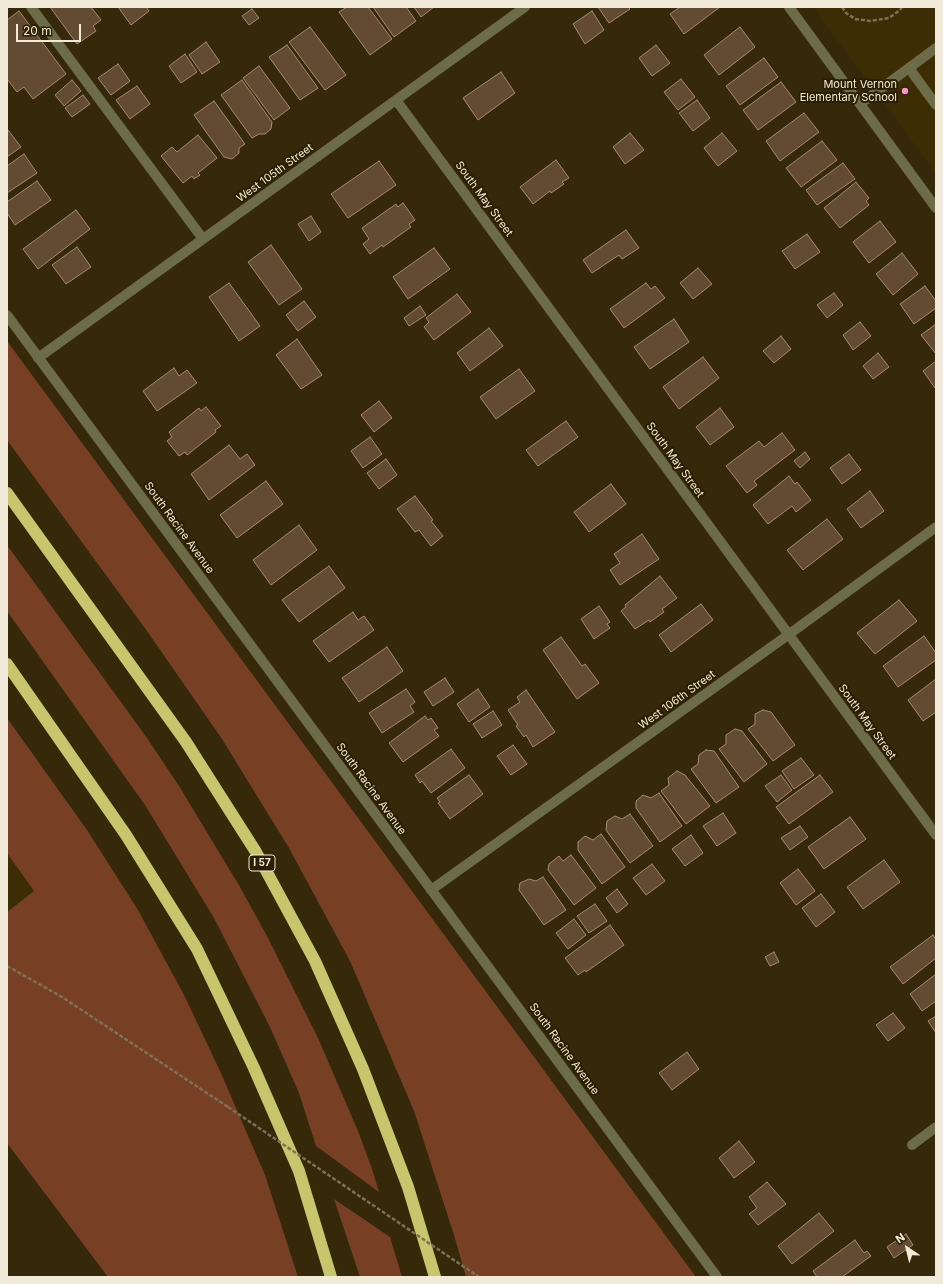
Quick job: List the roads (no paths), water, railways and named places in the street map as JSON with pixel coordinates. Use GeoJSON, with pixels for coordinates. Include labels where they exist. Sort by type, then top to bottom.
{"type":"FeatureCollection","features":[{"type":"Feature","properties":{"kind":"highway","name":"I 57"},"geometry":{"type":"LineString","coordinates":[[7,493],[186,742],[256,852],[315,961],[363,1069],[408,1187],[435,1277]]}},
{"type":"Feature","properties":{"kind":"highway"},"geometry":{"type":"LineString","coordinates":[[7,664],[126,835],[197,949],[254,1068],[299,1172],[331,1277]]}},
{"type":"Feature","properties":{"kind":"street"},"geometry":{"type":"LineString","coordinates":[[31,7],[203,239]]}},
{"type":"Feature","properties":{"kind":"street","name":"West 105th Street"},"geometry":{"type":"LineString","coordinates":[[38,358],[525,7]]}},
{"type":"Feature","properties":{"kind":"street"},"geometry":{"type":"LineString","coordinates":[[789,7],[936,208]]}},
{"type":"Feature","properties":{"kind":"street"},"geometry":{"type":"LineString","coordinates":[[860,104],[936,48]]}},
{"type":"Feature","properties":{"kind":"street"},"geometry":{"type":"LineString","coordinates":[[909,68],[936,105]]}},
{"type":"Feature","properties":{"kind":"street","name":"South May Street"},"geometry":{"type":"LineString","coordinates":[[396,100],[936,835]]}},
{"type":"Feature","properties":{"kind":"street","name":"South Racine Avenue"},"geometry":{"type":"LineString","coordinates":[[7,315],[717,1277]]}},
{"type":"Feature","properties":{"kind":"street","name":"West 106th Street"},"geometry":{"type":"LineString","coordinates":[[431,890],[788,635],[936,527]]}},
{"type":"Feature","properties":{"kind":"street"},"geometry":{"type":"LineString","coordinates":[[912,1145],[936,1127]]}},
{"type":"Feature","properties":{"kind":"place","name":"Mount Vernon Elementary School"},"geometry":{"type":"Point","coordinates":[905,91]}}]}
